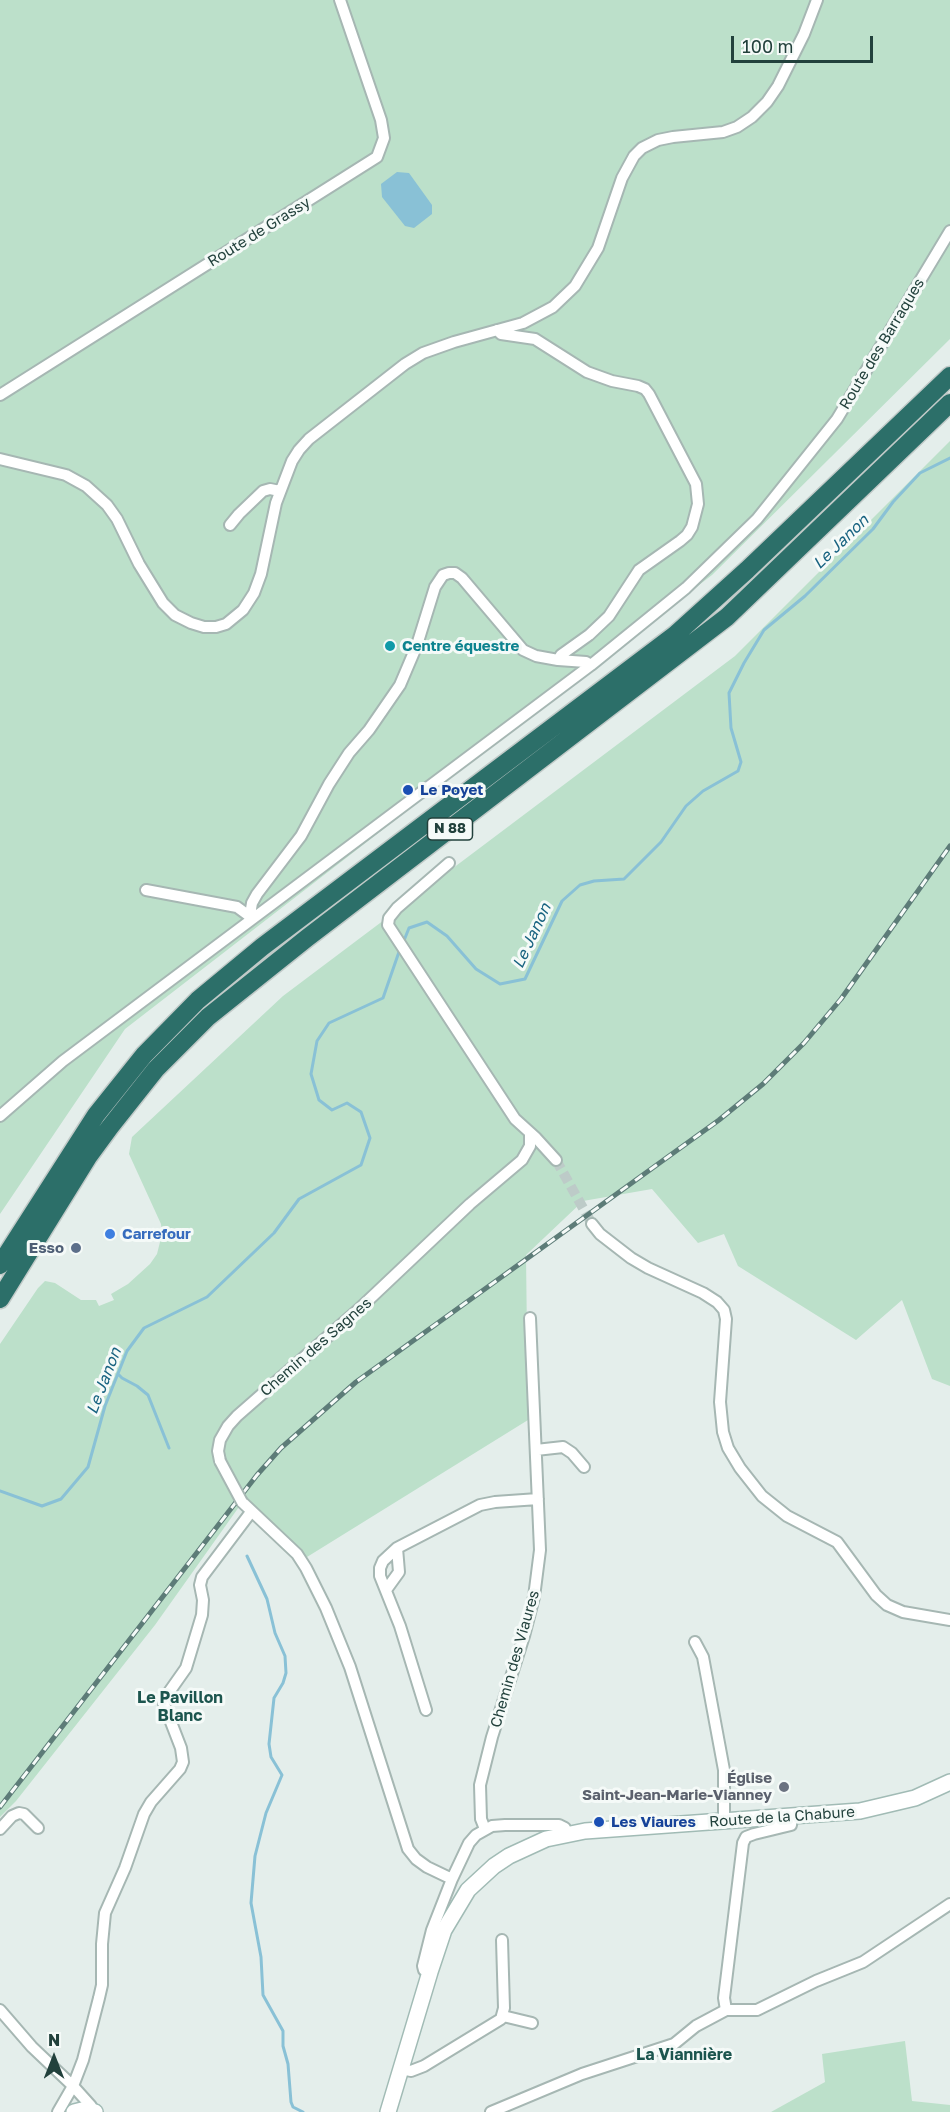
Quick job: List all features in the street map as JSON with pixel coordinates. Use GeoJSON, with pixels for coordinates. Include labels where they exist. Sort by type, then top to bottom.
{"type":"FeatureCollection","features":[{"type":"Feature","properties":{"kind":"highway","name":"N 88"},"geometry":{"type":"LineString","coordinates":[[0,1265],[96,1115],[168,1028],[262,947],[675,635],[747,570],[950,376]]}},
{"type":"Feature","properties":{"kind":"highway","name":"N 88"},"geometry":{"type":"LineString","coordinates":[[0,1299],[104,1135],[156,1069],[208,1017],[727,617],[950,403]]}},
{"type":"Feature","properties":{"kind":"main road","name":"Route de la Chabure"},"geometry":{"type":"LineString","coordinates":[[388,2112],[444,1930],[468,1890],[509,1856],[546,1839],[585,1831],[860,1811],[915,1798],[950,1782]]}},
{"type":"Feature","properties":{"kind":"main road"},"geometry":{"type":"LineString","coordinates":[[74,2112],[93,2111]]}},
{"type":"Feature","properties":{"kind":"street","name":"Route de Grassy"},"geometry":{"type":"LineString","coordinates":[[0,395],[377,158],[384,138],[381,120],[340,0]]}},
{"type":"Feature","properties":{"kind":"street"},"geometry":{"type":"LineString","coordinates":[[0,459],[66,475],[86,486],[107,505],[117,519],[139,564],[163,603],[175,615],[204,627],[216,627],[234,619],[254,593],[261,574],[280,491],[292,461],[309,439],[405,364],[438,347],[523,323],[553,308],[575,286],[598,248],[626,169],[634,156],[642,148],[665,138],[713,134],[730,130],[752,117],[767,102],[778,86],[818,0]]}},
{"type":"Feature","properties":{"kind":"street","name":"Route des Barraques"},"geometry":{"type":"LineString","coordinates":[[0,1116],[63,1061],[251,917],[591,665],[686,588],[757,519],[810,454],[843,409],[950,231]]}},
{"type":"Feature","properties":{"kind":"street"},"geometry":{"type":"LineString","coordinates":[[497,330],[501,334],[535,339],[587,372],[645,389],[650,394],[696,484],[698,494],[696,513],[687,535],[639,570],[609,616],[589,635],[561,655],[558,660]]}},
{"type":"Feature","properties":{"kind":"street"},"geometry":{"type":"LineString","coordinates":[[230,525],[263,491],[270,489],[280,491]]}},
{"type":"Feature","properties":{"kind":"street"},"geometry":{"type":"LineString","coordinates":[[251,917],[254,898],[301,836],[349,753],[369,730],[400,685],[417,645],[435,586],[443,575],[455,573],[462,578],[523,650],[536,657],[586,662],[591,665]]}},
{"type":"Feature","properties":{"kind":"street"},"geometry":{"type":"LineString","coordinates":[[449,863],[392,913],[388,925],[515,1119],[556,1160]]}},
{"type":"Feature","properties":{"kind":"street"},"geometry":{"type":"LineString","coordinates":[[146,890],[227,905],[244,910],[251,917]]}},
{"type":"Feature","properties":{"kind":"street","name":"Chemin des Sagnes"},"geometry":{"type":"LineString","coordinates":[[452,1879],[421,1863],[408,1849],[350,1667],[316,1586],[297,1554],[242,1502],[220,1461],[218,1451],[220,1440],[237,1416],[358,1310],[470,1204],[522,1160],[530,1146],[530,1133]]}},
{"type":"Feature","properties":{"kind":"street"},"geometry":{"type":"LineString","coordinates":[[592,1224],[600,1234],[631,1258],[704,1293],[724,1310],[726,1319],[720,1402],[723,1432],[728,1448],[740,1468],[762,1496],[787,1516],[837,1542],[876,1595],[887,1605],[922,1617],[950,1620]]}},
{"type":"Feature","properties":{"kind":"street","name":"Chemin des Viaures"},"geometry":{"type":"LineString","coordinates":[[485,1829],[481,1819],[480,1785],[534,1598],[540,1547],[530,1318]]}},
{"type":"Feature","properties":{"kind":"street"},"geometry":{"type":"LineString","coordinates":[[536,1450],[563,1447],[584,1467]]}},
{"type":"Feature","properties":{"kind":"street"},"geometry":{"type":"LineString","coordinates":[[426,1710],[400,1626],[380,1576],[380,1568],[397,1548],[480,1505],[538,1499]]}},
{"type":"Feature","properties":{"kind":"street"},"geometry":{"type":"LineString","coordinates":[[58,2112],[73,2086],[83,2060],[102,1985],[105,1913],[125,1868],[144,1814],[151,1802],[180,1769],[183,1762],[181,1748],[164,1704],[167,1695],[186,1668],[202,1615],[203,1600],[200,1585],[202,1577],[251,1512]]}},
{"type":"Feature","properties":{"kind":"street"},"geometry":{"type":"LineString","coordinates":[[386,1590],[399,1572],[397,1548]]}},
{"type":"Feature","properties":{"kind":"street"},"geometry":{"type":"LineString","coordinates":[[695,1642],[703,1657],[724,1770],[724,1821]]}},
{"type":"Feature","properties":{"kind":"street"},"geometry":{"type":"LineString","coordinates":[[0,1829],[12,1816],[19,1813],[24,1814],[38,1827]]}},
{"type":"Feature","properties":{"kind":"street"},"geometry":{"type":"LineString","coordinates":[[726,2010],[724,1998],[743,1843],[746,1837],[754,1834],[791,1825],[792,1817]]}},
{"type":"Feature","properties":{"kind":"street"},"geometry":{"type":"LineString","coordinates":[[430,1972],[424,1970],[424,1958],[432,1930],[452,1879],[470,1843],[485,1829],[505,1825],[559,1826],[565,1828],[567,1834]]}},
{"type":"Feature","properties":{"kind":"street"},"geometry":{"type":"LineString","coordinates":[[491,2112],[582,2074],[674,2044],[696,2026],[726,2010],[757,2010],[816,1981],[863,1962],[950,1904]]}},
{"type":"Feature","properties":{"kind":"street"},"geometry":{"type":"LineString","coordinates":[[401,2069],[411,2071],[424,2066],[499,2021],[503,2016],[501,1941]]}},
{"type":"Feature","properties":{"kind":"street"},"geometry":{"type":"LineString","coordinates":[[0,2010],[32,2047],[73,2086],[93,2111]]}},
{"type":"Feature","properties":{"kind":"street"},"geometry":{"type":"LineString","coordinates":[[503,2016],[532,2023]]}},
{"type":"Feature","properties":{"kind":"green space"},"geometry":{"type":"Polygon","coordinates":[[[0,0],[950,0],[950,339],[712,575],[125,1029],[0,1214],[0,0]]]}},
{"type":"Feature","properties":{"kind":"green space"},"geometry":{"type":"Polygon","coordinates":[[[950,441],[950,1386],[932,1379],[902,1300],[856,1340],[738,1266],[724,1234],[698,1243],[652,1189],[583,1201],[526,1255],[528,1420],[307,1557],[246,1497],[155,1625],[16,1801],[0,1817],[0,1344],[45,1281],[55,1283],[81,1300],[96,1300],[99,1306],[114,1300],[111,1294],[128,1284],[150,1264],[157,1254],[162,1234],[161,1224],[129,1154],[132,1137],[283,996],[735,656],[950,441]]]}},
{"type":"Feature","properties":{"kind":"green space"},"geometry":{"type":"Polygon","coordinates":[[[905,2041],[912,2101],[950,2105],[950,2112],[771,2112],[825,2082],[822,2054],[905,2041]]]}},
{"type":"Feature","properties":{"kind":"water"},"geometry":{"type":"Polygon","coordinates":[[[397,172],[409,173],[432,205],[432,214],[414,228],[405,226],[382,197],[381,184],[397,172]]]}},
{"type":"Feature","properties":{"kind":"waterway","name":"Le Janon"},"geometry":{"type":"LineString","coordinates":[[403,943],[409,928],[427,922],[447,936],[476,969],[500,984],[525,979],[562,901],[580,885],[594,881],[624,879],[661,842],[686,806],[703,791],[738,771],[741,762],[731,728],[729,693],[764,630],[805,596],[873,529],[893,502],[920,473],[950,458]]}},
{"type":"Feature","properties":{"kind":"waterway","name":"Le Janon"},"geometry":{"type":"LineString","coordinates":[[0,1491],[42,1506],[61,1499],[88,1467],[105,1406],[127,1351],[144,1328],[207,1297],[274,1233],[299,1199],[361,1165],[370,1138],[361,1112],[347,1103],[332,1110],[319,1100],[311,1074],[317,1041],[329,1023],[383,998],[400,949]]}},
{"type":"Feature","properties":{"kind":"waterway"},"geometry":{"type":"LineString","coordinates":[[118,1374],[148,1395],[169,1448]]}},
{"type":"Feature","properties":{"kind":"waterway"},"geometry":{"type":"LineString","coordinates":[[247,1556],[267,1599],[275,1633],[285,1656],[286,1673],[274,1698],[269,1744],[271,1757],[282,1775],[266,1813],[255,1856],[251,1903],[261,1957],[263,1995],[283,2031],[291,2102],[293,2107],[303,2112]]}},
{"type":"Feature","properties":{"kind":"tunnel"},"geometry":{"type":"LineString","coordinates":[[556,1160],[592,1224]]}},
{"type":"Feature","properties":{"kind":"railway"},"geometry":{"type":"LineString","coordinates":[[0,1807],[257,1475],[281,1448],[356,1382],[719,1120],[763,1084],[804,1043],[841,999],[950,846]]}},
{"type":"Feature","properties":{"kind":"place","name":"Centre équestre"},"geometry":{"type":"Point","coordinates":[390,646]}},
{"type":"Feature","properties":{"kind":"place","name":"Le Poyet"},"geometry":{"type":"Point","coordinates":[408,790]}},
{"type":"Feature","properties":{"kind":"place","name":"Carrefour"},"geometry":{"type":"Point","coordinates":[110,1234]}},
{"type":"Feature","properties":{"kind":"place","name":"Esso"},"geometry":{"type":"Point","coordinates":[76,1248]}},
{"type":"Feature","properties":{"kind":"place","name":"Église Saint-Jean-Marie-Vianney"},"geometry":{"type":"Point","coordinates":[784,1787]}},
{"type":"Feature","properties":{"kind":"place","name":"Les Viaures"},"geometry":{"type":"Point","coordinates":[599,1822]}},
{"type":"Feature","properties":{"kind":"district","name":"Le Pavillon Blanc"},"geometry":{"type":"Point","coordinates":[180,1707]}},
{"type":"Feature","properties":{"kind":"district","name":"La Viannière"},"geometry":{"type":"Point","coordinates":[684,2055]}}]}
